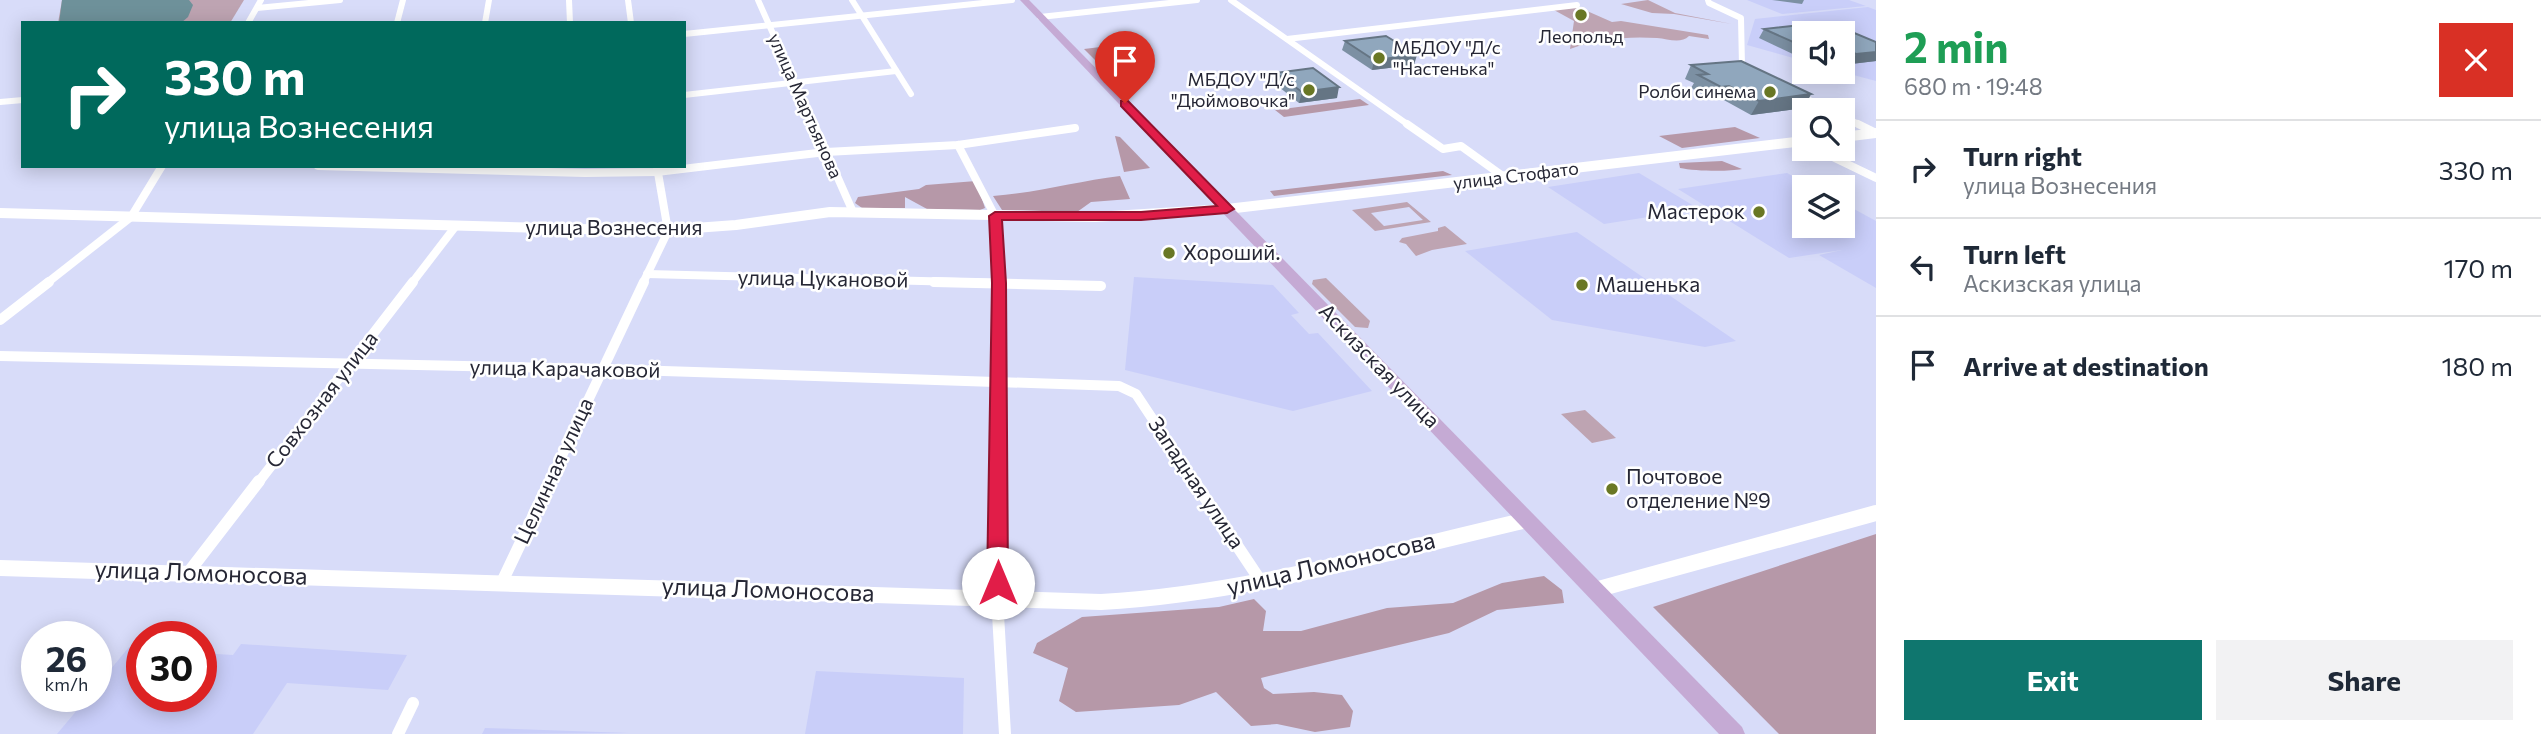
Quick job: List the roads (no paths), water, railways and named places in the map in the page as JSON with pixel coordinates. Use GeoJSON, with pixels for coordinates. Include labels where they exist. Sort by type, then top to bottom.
{"type":"FeatureCollection","features":[{"type":"Feature","properties":{"kind":"main road","name":"Аскизская улица"},"geometry":{"type":"LineString","coordinates":[[1024,0],[1734,734]]}},
{"type":"Feature","properties":{"kind":"street"},"geometry":{"type":"LineString","coordinates":[[249,21],[261,0]]}},
{"type":"Feature","properties":{"kind":"street"},"geometry":{"type":"LineString","coordinates":[[257,8],[340,0]]}},
{"type":"Feature","properties":{"kind":"street"},"geometry":{"type":"LineString","coordinates":[[398,21],[403,0]]}},
{"type":"Feature","properties":{"kind":"street"},"geometry":{"type":"LineString","coordinates":[[485,21],[489,0]]}},
{"type":"Feature","properties":{"kind":"street"},"geometry":{"type":"LineString","coordinates":[[569,0],[570,21]]}},
{"type":"Feature","properties":{"kind":"street"},"geometry":{"type":"LineString","coordinates":[[628,0],[631,21]]}},
{"type":"Feature","properties":{"kind":"street","name":"улица Мартьянова"},"geometry":{"type":"LineString","coordinates":[[758,0],[853,212]]}},
{"type":"Feature","properties":{"kind":"street"},"geometry":{"type":"LineString","coordinates":[[852,0],[911,94]]}},
{"type":"Feature","properties":{"kind":"street"},"geometry":{"type":"LineString","coordinates":[[686,34],[1012,0]]}},
{"type":"Feature","properties":{"kind":"street"},"geometry":{"type":"LineString","coordinates":[[1040,17],[1197,0]]}},
{"type":"Feature","properties":{"kind":"street"},"geometry":{"type":"LineString","coordinates":[[1231,0],[1443,149],[1461,146],[1504,177]]}},
{"type":"Feature","properties":{"kind":"street"},"geometry":{"type":"LineString","coordinates":[[1709,0],[1709,3],[1741,18],[1742,65],[1758,75]]}},
{"type":"Feature","properties":{"kind":"street"},"geometry":{"type":"LineString","coordinates":[[1287,39],[1577,5]]}},
{"type":"Feature","properties":{"kind":"street"},"geometry":{"type":"LineString","coordinates":[[686,95],[896,71]]}},
{"type":"Feature","properties":{"kind":"street"},"geometry":{"type":"LineString","coordinates":[[1794,92],[1806,98]]}},
{"type":"Feature","properties":{"kind":"street"},"geometry":{"type":"LineString","coordinates":[[0,102],[21,100]]}},
{"type":"Feature","properties":{"kind":"street"},"geometry":{"type":"LineString","coordinates":[[1855,122],[1876,133]]}},
{"type":"Feature","properties":{"kind":"street"},"geometry":{"type":"LineString","coordinates":[[686,166],[826,152],[958,145],[1075,128]]}},
{"type":"Feature","properties":{"kind":"street"},"geometry":{"type":"LineString","coordinates":[[1855,136],[1876,133]]}},
{"type":"Feature","properties":{"kind":"street","name":"улица Стофато"},"geometry":{"type":"LineString","coordinates":[[1227,209],[1792,143]]}},
{"type":"Feature","properties":{"kind":"street"},"geometry":{"type":"LineString","coordinates":[[958,145],[995,216],[999,283],[997,597],[1005,734]]}},
{"type":"Feature","properties":{"kind":"street"},"geometry":{"type":"LineString","coordinates":[[1841,161],[1876,178]]}},
{"type":"Feature","properties":{"kind":"street"},"geometry":{"type":"LineString","coordinates":[[0,320],[131,217],[161,168]]}},
{"type":"Feature","properties":{"kind":"street"},"geometry":{"type":"LineString","coordinates":[[394,168],[585,173],[657,169],[668,231]]}},
{"type":"Feature","properties":{"kind":"street","name":"улица Вознесения"},"geometry":{"type":"LineString","coordinates":[[0,213],[668,231],[830,212],[1130,216],[1227,209]]}},
{"type":"Feature","properties":{"kind":"street","name":"Совхозная улица"},"geometry":{"type":"LineString","coordinates":[[188,573],[456,227]]}},
{"type":"Feature","properties":{"kind":"street","name":"Целинная улица"},"geometry":{"type":"LineString","coordinates":[[502,582],[668,231]]}},
{"type":"Feature","properties":{"kind":"street","name":"улица Цукановой"},"geometry":{"type":"LineString","coordinates":[[647,274],[1101,286]]}},
{"type":"Feature","properties":{"kind":"street","name":"улица Карачаковой"},"geometry":{"type":"LineString","coordinates":[[0,356],[602,369],[998,381],[1129,389]]}},
{"type":"Feature","properties":{"kind":"street","name":"Западная улица"},"geometry":{"type":"LineString","coordinates":[[1129,389],[1136,394],[1259,580]]}},
{"type":"Feature","properties":{"kind":"street"},"geometry":{"type":"LineString","coordinates":[[1595,590],[1876,513]]}},
{"type":"Feature","properties":{"kind":"street","name":"улица Ломоносова"},"geometry":{"type":"LineString","coordinates":[[0,568],[1101,602],[1156,599],[1219,590],[1527,520]]}},
{"type":"Feature","properties":{"kind":"street"},"geometry":{"type":"LineString","coordinates":[[398,734],[413,703]]}},
{"type":"Feature","properties":{"kind":"place","name":"Леопольд"},"geometry":{"type":"Point","coordinates":[1581,15]}},
{"type":"Feature","properties":{"kind":"place","name":"МБДОУ \"Д/с \"Настенька\""},"geometry":{"type":"Point","coordinates":[1379,58]}},
{"type":"Feature","properties":{"kind":"place","name":"МБДОУ \"Д/с \"Дюймовочка\""},"geometry":{"type":"Point","coordinates":[1309,90]}},
{"type":"Feature","properties":{"kind":"place","name":"Ролби синема"},"geometry":{"type":"Point","coordinates":[1770,92]}},
{"type":"Feature","properties":{"kind":"place","name":"Мастерок"},"geometry":{"type":"Point","coordinates":[1759,212]}},
{"type":"Feature","properties":{"kind":"place","name":"Хороший."},"geometry":{"type":"Point","coordinates":[1169,253]}},
{"type":"Feature","properties":{"kind":"place","name":"Машенька"},"geometry":{"type":"Point","coordinates":[1582,285]}},
{"type":"Feature","properties":{"kind":"place","name":"Почтовое отделение №9"},"geometry":{"type":"Point","coordinates":[1612,489]}}]}
